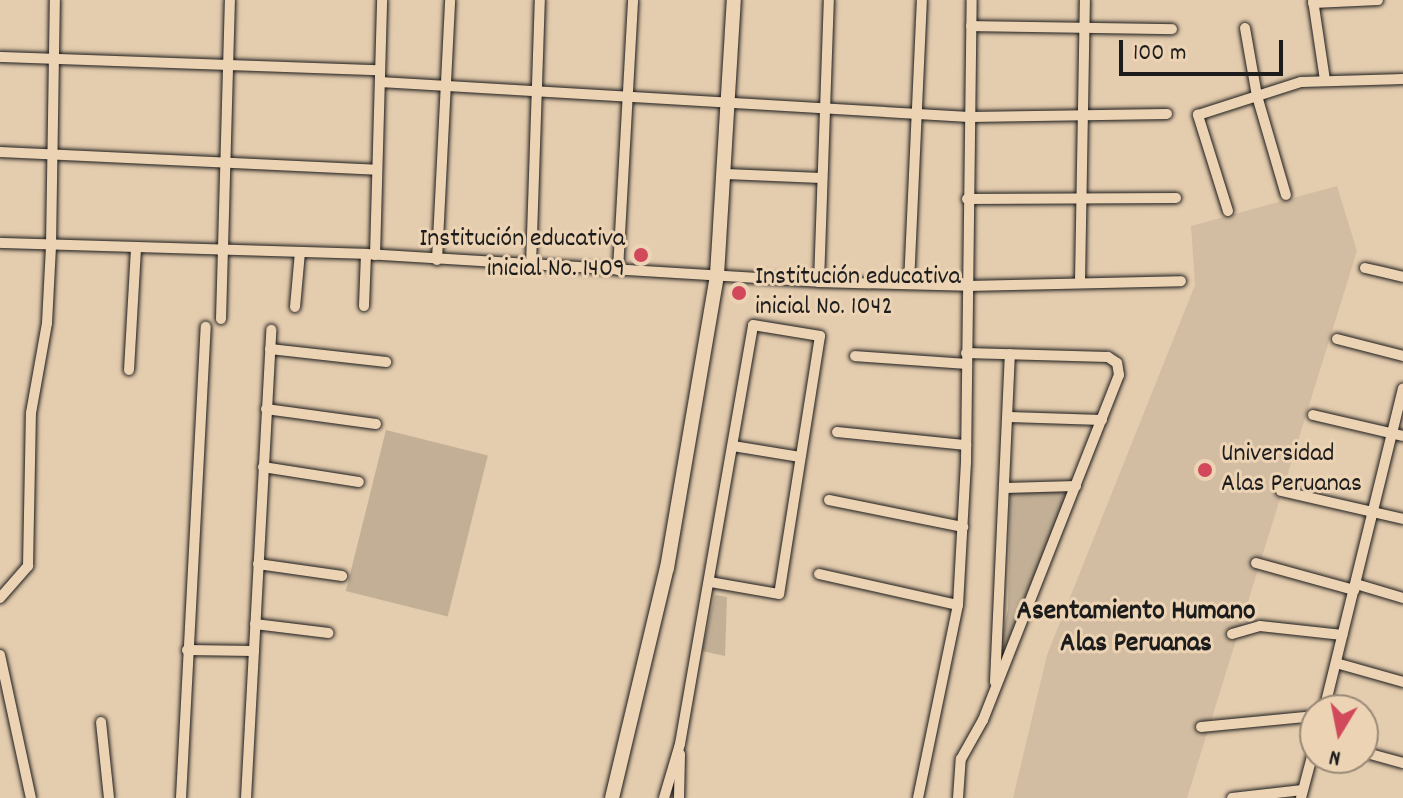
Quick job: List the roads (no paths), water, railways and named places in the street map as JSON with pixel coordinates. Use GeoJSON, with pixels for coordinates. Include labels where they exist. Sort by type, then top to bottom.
{"type":"FeatureCollection","features":[{"type":"Feature","properties":{"kind":"street"},"geometry":{"type":"LineString","coordinates":[[0,598],[28,566],[31,413],[47,323],[51,246],[55,0]]}},
{"type":"Feature","properties":{"kind":"street"},"geometry":{"type":"LineString","coordinates":[[221,319],[230,0]]}},
{"type":"Feature","properties":{"kind":"street"},"geometry":{"type":"LineString","coordinates":[[364,306],[377,170],[382,0]]}},
{"type":"Feature","properties":{"kind":"street"},"geometry":{"type":"LineString","coordinates":[[437,260],[450,0]]}},
{"type":"Feature","properties":{"kind":"street"},"geometry":{"type":"LineString","coordinates":[[531,266],[540,0]]}},
{"type":"Feature","properties":{"kind":"street"},"geometry":{"type":"LineString","coordinates":[[618,270],[633,0]]}},
{"type":"Feature","properties":{"kind":"street"},"geometry":{"type":"LineString","coordinates":[[612,798],[667,568],[717,275],[734,0]]}},
{"type":"Feature","properties":{"kind":"street"},"geometry":{"type":"LineString","coordinates":[[819,282],[829,0]]}},
{"type":"Feature","properties":{"kind":"street"},"geometry":{"type":"LineString","coordinates":[[909,284],[922,0]]}},
{"type":"Feature","properties":{"kind":"street"},"geometry":{"type":"LineString","coordinates":[[918,798],[958,605],[966,445],[972,0]]}},
{"type":"Feature","properties":{"kind":"street"},"geometry":{"type":"LineString","coordinates":[[1080,281],[1085,0]]}},
{"type":"Feature","properties":{"kind":"street"},"geometry":{"type":"LineString","coordinates":[[1325,80],[1313,1],[1378,0]]}},
{"type":"Feature","properties":{"kind":"street"},"geometry":{"type":"LineString","coordinates":[[971,26],[1172,29]]}},
{"type":"Feature","properties":{"kind":"street"},"geometry":{"type":"LineString","coordinates":[[1245,28],[1257,96],[1286,195]]}},
{"type":"Feature","properties":{"kind":"street"},"geometry":{"type":"LineString","coordinates":[[0,57],[228,64],[380,76],[448,86],[969,117],[1083,118],[1167,114]]}},
{"type":"Feature","properties":{"kind":"street"},"geometry":{"type":"LineString","coordinates":[[1228,211],[1198,115],[1257,96],[1325,80],[1403,79]]}},
{"type":"Feature","properties":{"kind":"street"},"geometry":{"type":"LineString","coordinates":[[0,152],[377,170]]}},
{"type":"Feature","properties":{"kind":"street"},"geometry":{"type":"LineString","coordinates":[[725,174],[822,178]]}},
{"type":"Feature","properties":{"kind":"street"},"geometry":{"type":"LineString","coordinates":[[967,199],[1176,198]]}},
{"type":"Feature","properties":{"kind":"street"},"geometry":{"type":"LineString","coordinates":[[0,243],[370,255],[819,282],[967,286],[1181,281]]}},
{"type":"Feature","properties":{"kind":"street"},"geometry":{"type":"LineString","coordinates":[[129,370],[136,247]]}},
{"type":"Feature","properties":{"kind":"street"},"geometry":{"type":"LineString","coordinates":[[295,307],[300,252]]}},
{"type":"Feature","properties":{"kind":"street"},"geometry":{"type":"LineString","coordinates":[[1365,268],[1403,277]]}},
{"type":"Feature","properties":{"kind":"street"},"geometry":{"type":"LineString","coordinates":[[664,798],[680,744],[753,325],[820,336],[779,594],[710,582]]}},
{"type":"Feature","properties":{"kind":"street"},"geometry":{"type":"LineString","coordinates":[[181,798],[206,327]]}},
{"type":"Feature","properties":{"kind":"street"},"geometry":{"type":"LineString","coordinates":[[246,798],[271,330]]}},
{"type":"Feature","properties":{"kind":"street"},"geometry":{"type":"LineString","coordinates":[[1337,339],[1403,356]]}},
{"type":"Feature","properties":{"kind":"street"},"geometry":{"type":"LineString","coordinates":[[270,349],[386,362]]}},
{"type":"Feature","properties":{"kind":"street"},"geometry":{"type":"LineString","coordinates":[[996,688],[1010,354]]}},
{"type":"Feature","properties":{"kind":"street"},"geometry":{"type":"LineString","coordinates":[[855,356],[966,358],[1010,354],[1114,360],[1117,384],[996,688],[961,759],[958,798]]}},
{"type":"Feature","properties":{"kind":"street"},"geometry":{"type":"LineString","coordinates":[[1328,694],[1397,434],[1403,389]]}},
{"type":"Feature","properties":{"kind":"street"},"geometry":{"type":"LineString","coordinates":[[266,409],[376,424]]}},
{"type":"Feature","properties":{"kind":"street"},"geometry":{"type":"LineString","coordinates":[[1313,415],[1397,434]]}},
{"type":"Feature","properties":{"kind":"street"},"geometry":{"type":"LineString","coordinates":[[1009,417],[1102,420]]}},
{"type":"Feature","properties":{"kind":"street"},"geometry":{"type":"LineString","coordinates":[[837,432],[966,445]]}},
{"type":"Feature","properties":{"kind":"street"},"geometry":{"type":"LineString","coordinates":[[733,446],[800,457]]}},
{"type":"Feature","properties":{"kind":"street"},"geometry":{"type":"LineString","coordinates":[[263,467],[359,482]]}},
{"type":"Feature","properties":{"kind":"street"},"geometry":{"type":"LineString","coordinates":[[1005,488],[1076,486]]}},
{"type":"Feature","properties":{"kind":"street"},"geometry":{"type":"LineString","coordinates":[[1281,491],[1403,519]]}},
{"type":"Feature","properties":{"kind":"street"},"geometry":{"type":"LineString","coordinates":[[829,500],[963,527]]}},
{"type":"Feature","properties":{"kind":"street"},"geometry":{"type":"LineString","coordinates":[[1256,563],[1403,598]]}},
{"type":"Feature","properties":{"kind":"street"},"geometry":{"type":"LineString","coordinates":[[258,564],[342,576]]}},
{"type":"Feature","properties":{"kind":"street"},"geometry":{"type":"LineString","coordinates":[[819,574],[958,605]]}},
{"type":"Feature","properties":{"kind":"street"},"geometry":{"type":"LineString","coordinates":[[255,624],[328,633]]}},
{"type":"Feature","properties":{"kind":"street"},"geometry":{"type":"LineString","coordinates":[[1232,634],[1260,626],[1343,635]]}},
{"type":"Feature","properties":{"kind":"street"},"geometry":{"type":"LineString","coordinates":[[187,650],[254,651]]}},
{"type":"Feature","properties":{"kind":"street"},"geometry":{"type":"LineString","coordinates":[[0,655],[31,798]]}},
{"type":"Feature","properties":{"kind":"street"},"geometry":{"type":"LineString","coordinates":[[1336,663],[1403,682]]}},
{"type":"Feature","properties":{"kind":"street"},"geometry":{"type":"LineString","coordinates":[[1201,727],[1299,718]]}},
{"type":"Feature","properties":{"kind":"street"},"geometry":{"type":"LineString","coordinates":[[101,722],[109,798]]}},
{"type":"Feature","properties":{"kind":"street"},"geometry":{"type":"LineString","coordinates":[[679,798],[680,744]]}},
{"type":"Feature","properties":{"kind":"street"},"geometry":{"type":"LineString","coordinates":[[1379,756],[1403,763]]}},
{"type":"Feature","properties":{"kind":"street"},"geometry":{"type":"LineString","coordinates":[[1232,798],[1302,794],[1307,774]]}},
{"type":"Feature","properties":{"kind":"place","name":"Institución educativa inicial No. 1409"},"geometry":{"type":"Point","coordinates":[641,255]}},
{"type":"Feature","properties":{"kind":"place","name":"Institución educativa inicial No. 1042"},"geometry":{"type":"Point","coordinates":[739,293]}},
{"type":"Feature","properties":{"kind":"place","name":"Universidad Alas Peruanas"},"geometry":{"type":"Point","coordinates":[1205,470]}},
{"type":"Feature","properties":{"kind":"district","name":"Asentamiento Humano Alas Peruanas"},"geometry":{"type":"Point","coordinates":[1136,629]}}]}
